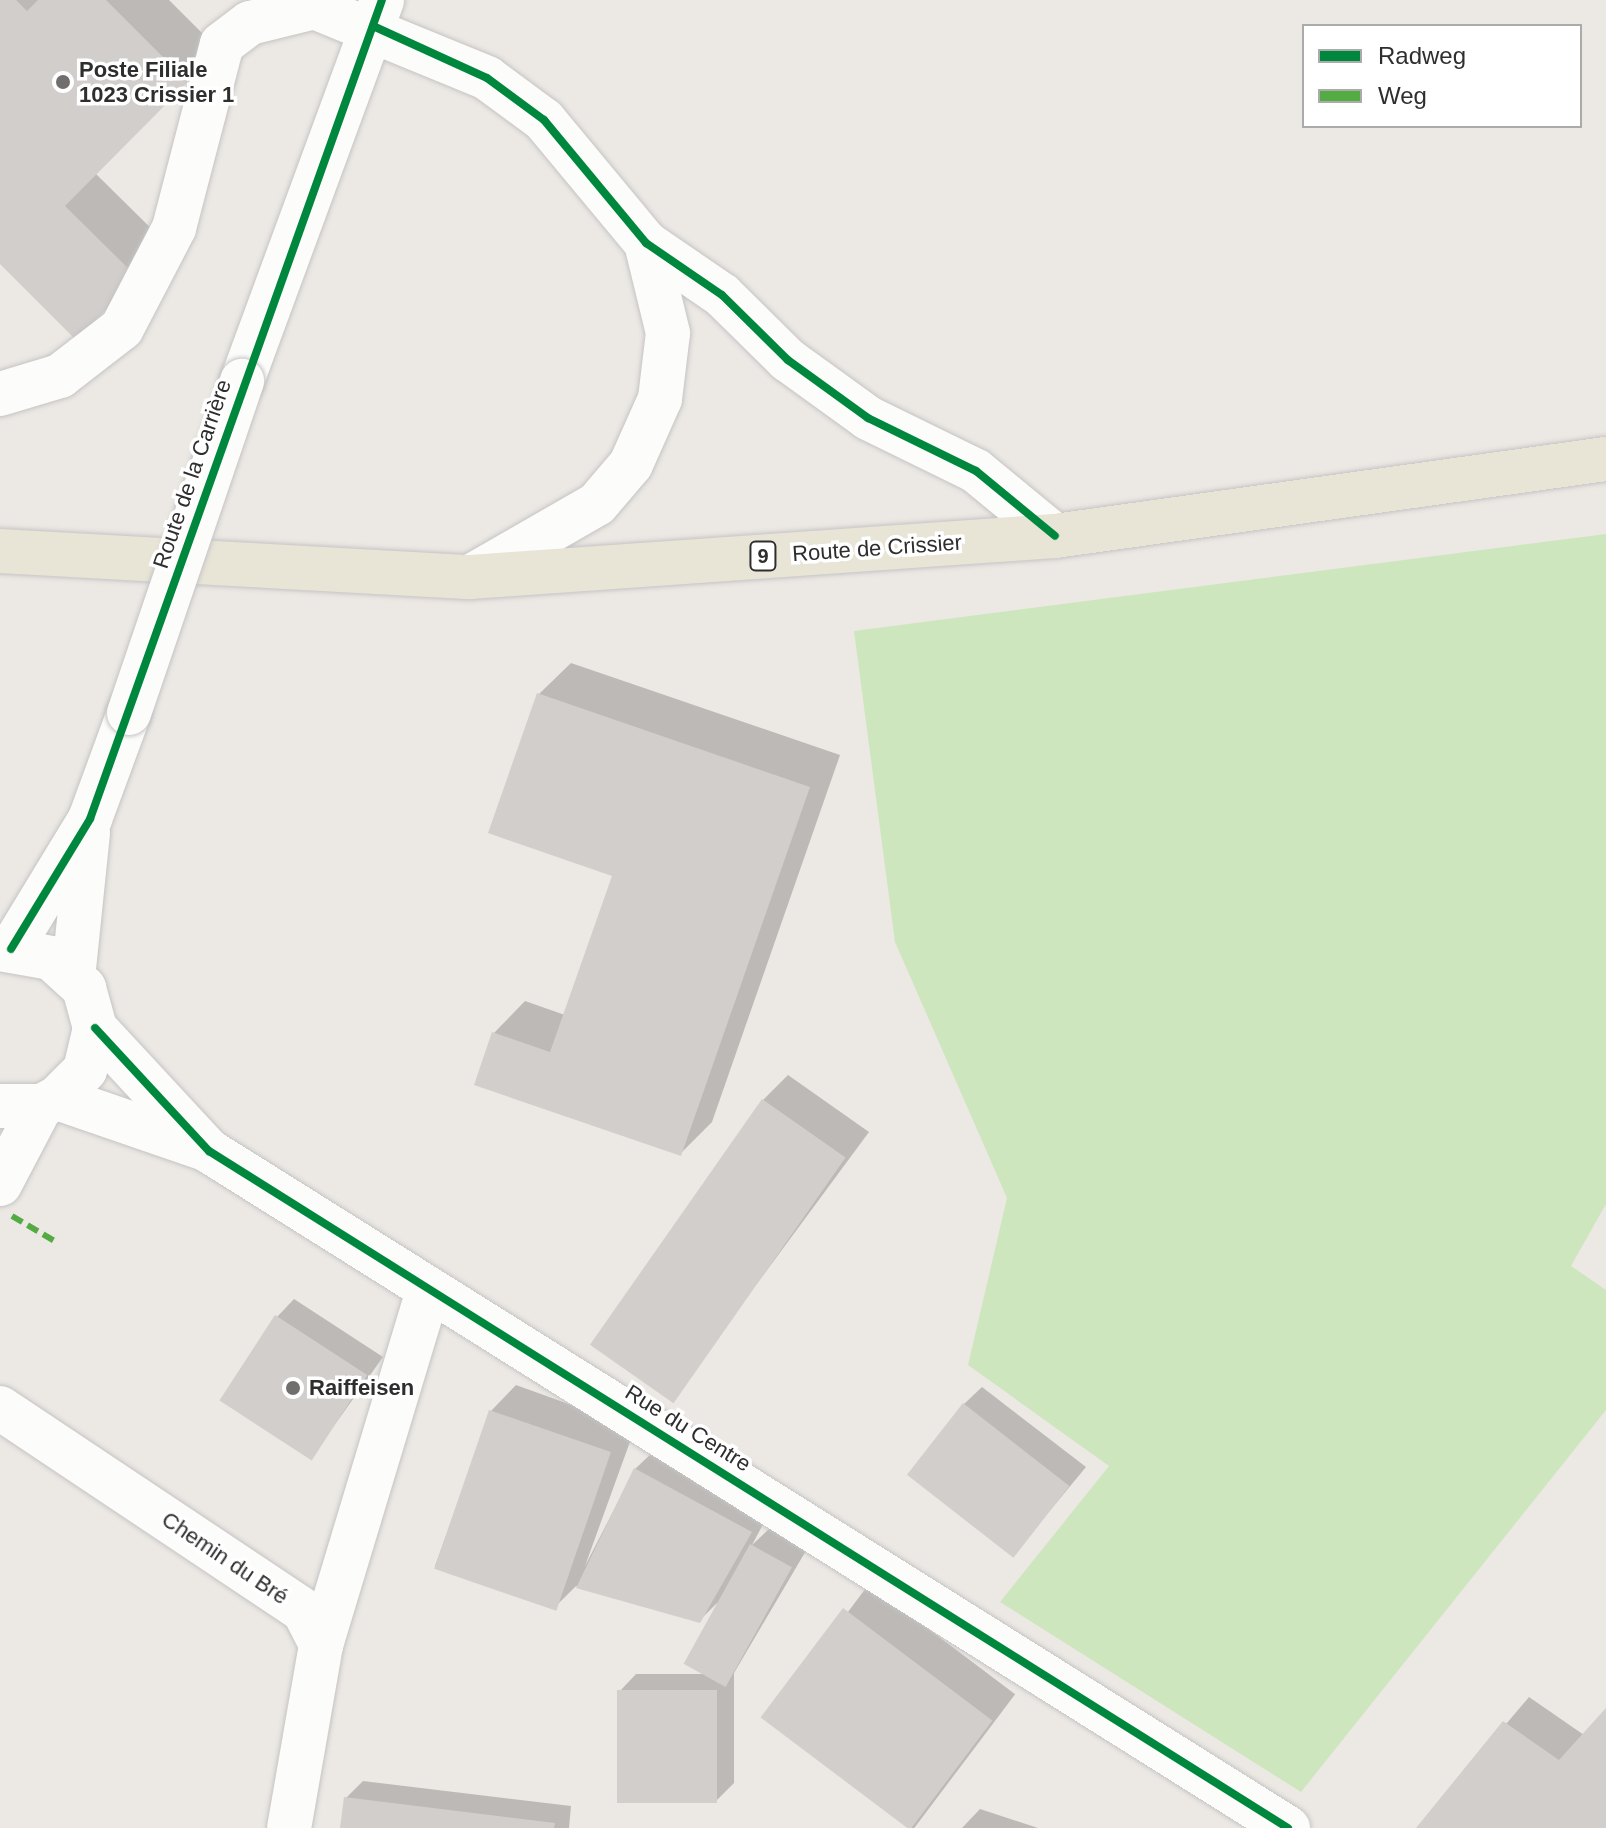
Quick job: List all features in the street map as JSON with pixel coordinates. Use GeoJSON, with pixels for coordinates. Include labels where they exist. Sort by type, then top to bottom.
{"type":"FeatureCollection","features":[{"type":"Feature","properties":{"kind":"main road","name":"Route de Crissier"},"geometry":{"type":"LineString","coordinates":[[0,551],[470,577],[1055,536],[1606,459]]}},
{"type":"Feature","properties":{"kind":"street"},"geometry":{"type":"LineString","coordinates":[[0,394],[60,376],[122,328],[174,228],[222,44],[250,23],[311,4],[378,13],[487,78],[544,120],[646,243],[868,418],[976,471],[1055,536]]}},
{"type":"Feature","properties":{"kind":"street","name":"Route de la Carrière"},"geometry":{"type":"LineString","coordinates":[[6,949],[90,819],[242,381],[378,13]]}},
{"type":"Feature","properties":{"kind":"street"},"geometry":{"type":"LineString","coordinates":[[470,577],[597,504],[631,464],[660,399],[668,333],[646,243]]}},
{"type":"Feature","properties":{"kind":"street","name":"Route de la Carrière"},"geometry":{"type":"LineString","coordinates":[[73,978],[90,819]]}},
{"type":"Feature","properties":{"kind":"street"},"geometry":{"type":"LineString","coordinates":[[0,1184],[33,1103],[85,1070],[95,1028],[84,988],[51,958],[6,949]]}},
{"type":"Feature","properties":{"kind":"street","name":"Rue du Centre"},"geometry":{"type":"LineString","coordinates":[[95,1028],[209,1151],[1288,1828]]}},
{"type":"Feature","properties":{"kind":"street","name":"Rue du Centre"},"geometry":{"type":"LineString","coordinates":[[33,1103],[209,1151]]}},
{"type":"Feature","properties":{"kind":"street"},"geometry":{"type":"LineString","coordinates":[[289,1828],[321,1645],[428,1290]]}},
{"type":"Feature","properties":{"kind":"street","name":"Chemin du Bré"},"geometry":{"type":"LineString","coordinates":[[0,1408],[304,1611],[321,1645]]}},
{"type":"Feature","properties":{"kind":"green space"},"geometry":{"type":"Polygon","coordinates":[[[1606,534],[1606,1204],[1571,1266],[1606,1290],[1606,1410],[1301,1792],[1000,1602],[1109,1466],[968,1365],[1007,1198],[895,942],[854,631],[1606,534]]]}},
{"type":"Feature","properties":{"kind":"building"},"geometry":{"type":"Polygon","coordinates":[[[0,0],[16,0],[27,11],[38,0],[106,0],[188,82],[65,206],[138,278],[76,340],[0,264],[0,0]]]}},
{"type":"Feature","properties":{"kind":"building"},"geometry":{"type":"Polygon","coordinates":[[[537,693],[810,787],[681,1156],[474,1085],[492,1032],[550,1052],[612,876],[488,833],[537,693]]]}},
{"type":"Feature","properties":{"kind":"building"},"geometry":{"type":"Polygon","coordinates":[[[762,1099],[846,1158],[673,1403],[590,1345],[762,1099]]]}},
{"type":"Feature","properties":{"kind":"building","name":"Raiffeisen"},"geometry":{"type":"Polygon","coordinates":[[[275,1315],[367,1375],[312,1460],[219,1401],[275,1315]]]}},
{"type":"Feature","properties":{"kind":"building"},"geometry":{"type":"Polygon","coordinates":[[[963,1403],[1069,1486],[1013,1558],[907,1475],[963,1403]]]}},
{"type":"Feature","properties":{"kind":"building"},"geometry":{"type":"Polygon","coordinates":[[[489,1410],[611,1452],[556,1611],[434,1569],[489,1410]]]}},
{"type":"Feature","properties":{"kind":"building"},"geometry":{"type":"Polygon","coordinates":[[[634,1468],[752,1532],[700,1623],[576,1588],[634,1468]]]}},
{"type":"Feature","properties":{"kind":"building"},"geometry":{"type":"Polygon","coordinates":[[[750,1544],[792,1567],[726,1687],[684,1664],[750,1544]]]}},
{"type":"Feature","properties":{"kind":"building"},"geometry":{"type":"Polygon","coordinates":[[[843,1608],[992,1721],[911,1828],[907,1828],[761,1717],[843,1608]]]}},
{"type":"Feature","properties":{"kind":"building"},"geometry":{"type":"Polygon","coordinates":[[[617,1690],[717,1690],[717,1803],[617,1803],[617,1690]]]}},
{"type":"Feature","properties":{"kind":"building"},"geometry":{"type":"Polygon","coordinates":[[[1606,1708],[1606,1828],[1416,1828],[1503,1721],[1559,1760],[1606,1708]]]}},
{"type":"Feature","properties":{"kind":"building"},"geometry":{"type":"Polygon","coordinates":[[[344,1797],[555,1823],[554,1828],[340,1828],[344,1797]]]}},
{"type":"Feature","properties":{"kind":"marked path"},"geometry":{"type":"LineString","coordinates":[[12,1216],[58,1243]]}},
{"type":"Feature","properties":{"kind":"cycle path"},"geometry":{"type":"LineString","coordinates":[[11,949],[90,819],[382,0]]}},
{"type":"Feature","properties":{"kind":"cycle path"},"geometry":{"type":"LineString","coordinates":[[373,26],[487,78],[544,120],[646,243],[722,295],[788,360],[868,418],[976,471],[1055,536]]}},
{"type":"Feature","properties":{"kind":"cycle path"},"geometry":{"type":"LineString","coordinates":[[95,1028],[209,1151],[1288,1828]]}},
{"type":"Feature","properties":{"kind":"place","name":"Poste Filiale 1023 Crissier 1"},"geometry":{"type":"Point","coordinates":[63,82]}},
{"type":"Feature","properties":{"kind":"place","name":"Raiffeisen"},"geometry":{"type":"Point","coordinates":[293,1388]}}]}
